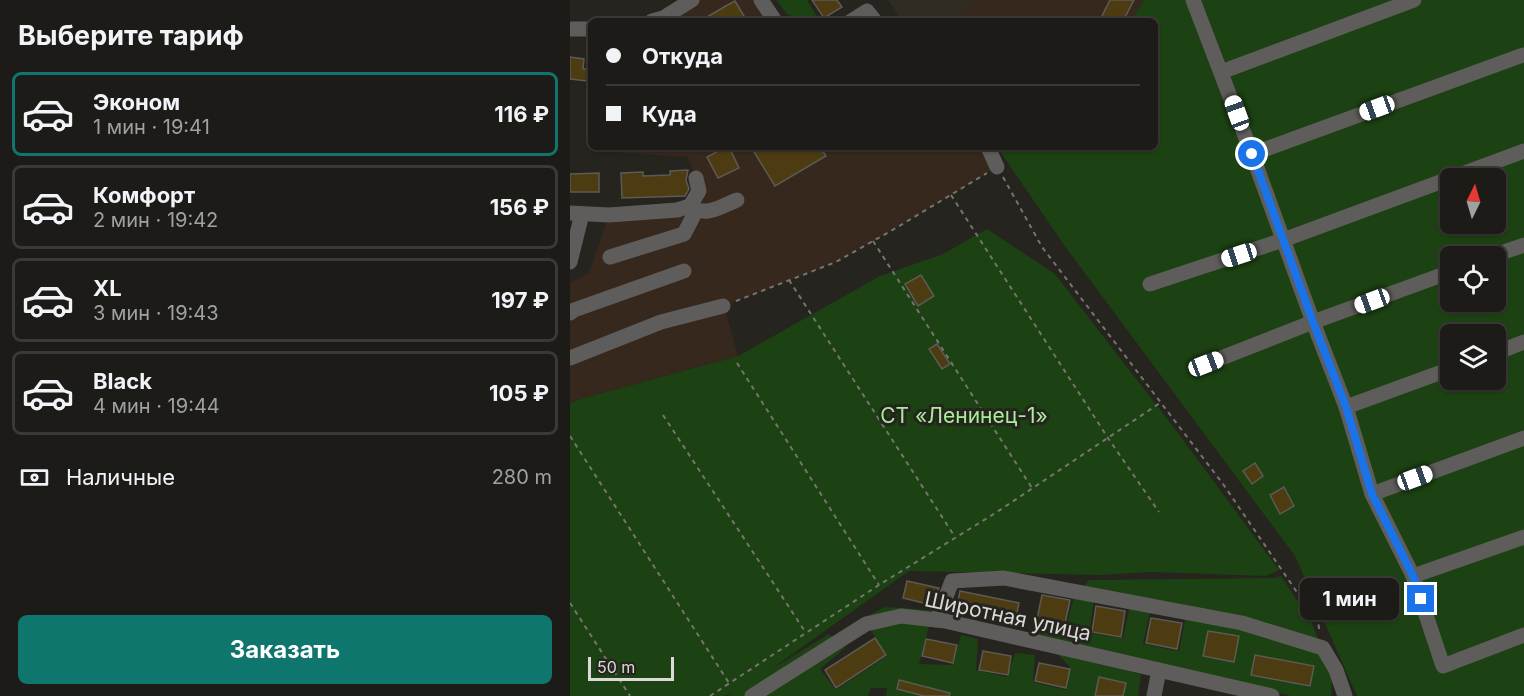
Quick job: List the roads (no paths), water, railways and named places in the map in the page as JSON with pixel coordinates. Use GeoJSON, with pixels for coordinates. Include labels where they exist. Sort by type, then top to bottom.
{"type":"FeatureCollection","features":[{"type":"Feature","properties":{"kind":"street"},"geometry":{"type":"LineString","coordinates":[[663,18],[692,0]]}},
{"type":"Feature","properties":{"kind":"street"},"geometry":{"type":"LineString","coordinates":[[761,0],[773,18]]}},
{"type":"Feature","properties":{"kind":"street"},"geometry":{"type":"LineString","coordinates":[[1193,0],[1346,407],[1372,494],[1413,576],[1443,666],[1524,634]]}},
{"type":"Feature","properties":{"kind":"street"},"geometry":{"type":"LineString","coordinates":[[1221,72],[1414,0]]}},
{"type":"Feature","properties":{"kind":"street"},"geometry":{"type":"LineString","coordinates":[[856,18],[867,11],[873,18]]}},
{"type":"Feature","properties":{"kind":"street"},"geometry":{"type":"LineString","coordinates":[[570,29],[588,29]]}},
{"type":"Feature","properties":{"kind":"street"},"geometry":{"type":"LineString","coordinates":[[1252,154],[1523,55]]}},
{"type":"Feature","properties":{"kind":"street"},"geometry":{"type":"LineString","coordinates":[[989,150],[997,167]]}},
{"type":"Feature","properties":{"kind":"street"},"geometry":{"type":"LineString","coordinates":[[1150,284],[1283,240],[1524,152]]}},
{"type":"Feature","properties":{"kind":"street"},"geometry":{"type":"LineString","coordinates":[[610,257],[684,234],[699,191],[696,178]]}},
{"type":"Feature","properties":{"kind":"street"},"geometry":{"type":"LineString","coordinates":[[570,262],[576,214],[609,215],[693,208],[710,212],[737,200]]}},
{"type":"Feature","properties":{"kind":"street"},"geometry":{"type":"LineString","coordinates":[[1506,251],[1524,245]]}},
{"type":"Feature","properties":{"kind":"street"},"geometry":{"type":"LineString","coordinates":[[570,313],[684,271]]}},
{"type":"Feature","properties":{"kind":"street"},"geometry":{"type":"LineString","coordinates":[[1206,364],[1440,276]]}},
{"type":"Feature","properties":{"kind":"street"},"geometry":{"type":"LineString","coordinates":[[570,358],[661,322],[723,306]]}},
{"type":"Feature","properties":{"kind":"street"},"geometry":{"type":"LineString","coordinates":[[1506,348],[1524,342]]}},
{"type":"Feature","properties":{"kind":"street"},"geometry":{"type":"LineString","coordinates":[[1346,407],[1440,373]]}},
{"type":"Feature","properties":{"kind":"street"},"geometry":{"type":"LineString","coordinates":[[1372,494],[1524,438]]}},
{"type":"Feature","properties":{"kind":"street"},"geometry":{"type":"LineString","coordinates":[[1413,576],[1524,537]]}},
{"type":"Feature","properties":{"kind":"street"},"geometry":{"type":"LineString","coordinates":[[937,620],[952,581],[1004,578],[1242,623],[1323,648],[1336,670],[1345,696]]}},
{"type":"Feature","properties":{"kind":"street","name":"Широтная улица"},"geometry":{"type":"LineString","coordinates":[[752,696],[866,624],[901,616],[937,620],[1272,696]]}},
{"type":"Feature","properties":{"kind":"street"},"geometry":{"type":"LineString","coordinates":[[1154,696],[1160,669]]}},
{"type":"Feature","properties":{"kind":"park label","name":"СТ «Ленинец-1»"},"geometry":{"type":"Point","coordinates":[964,415]}}]}
